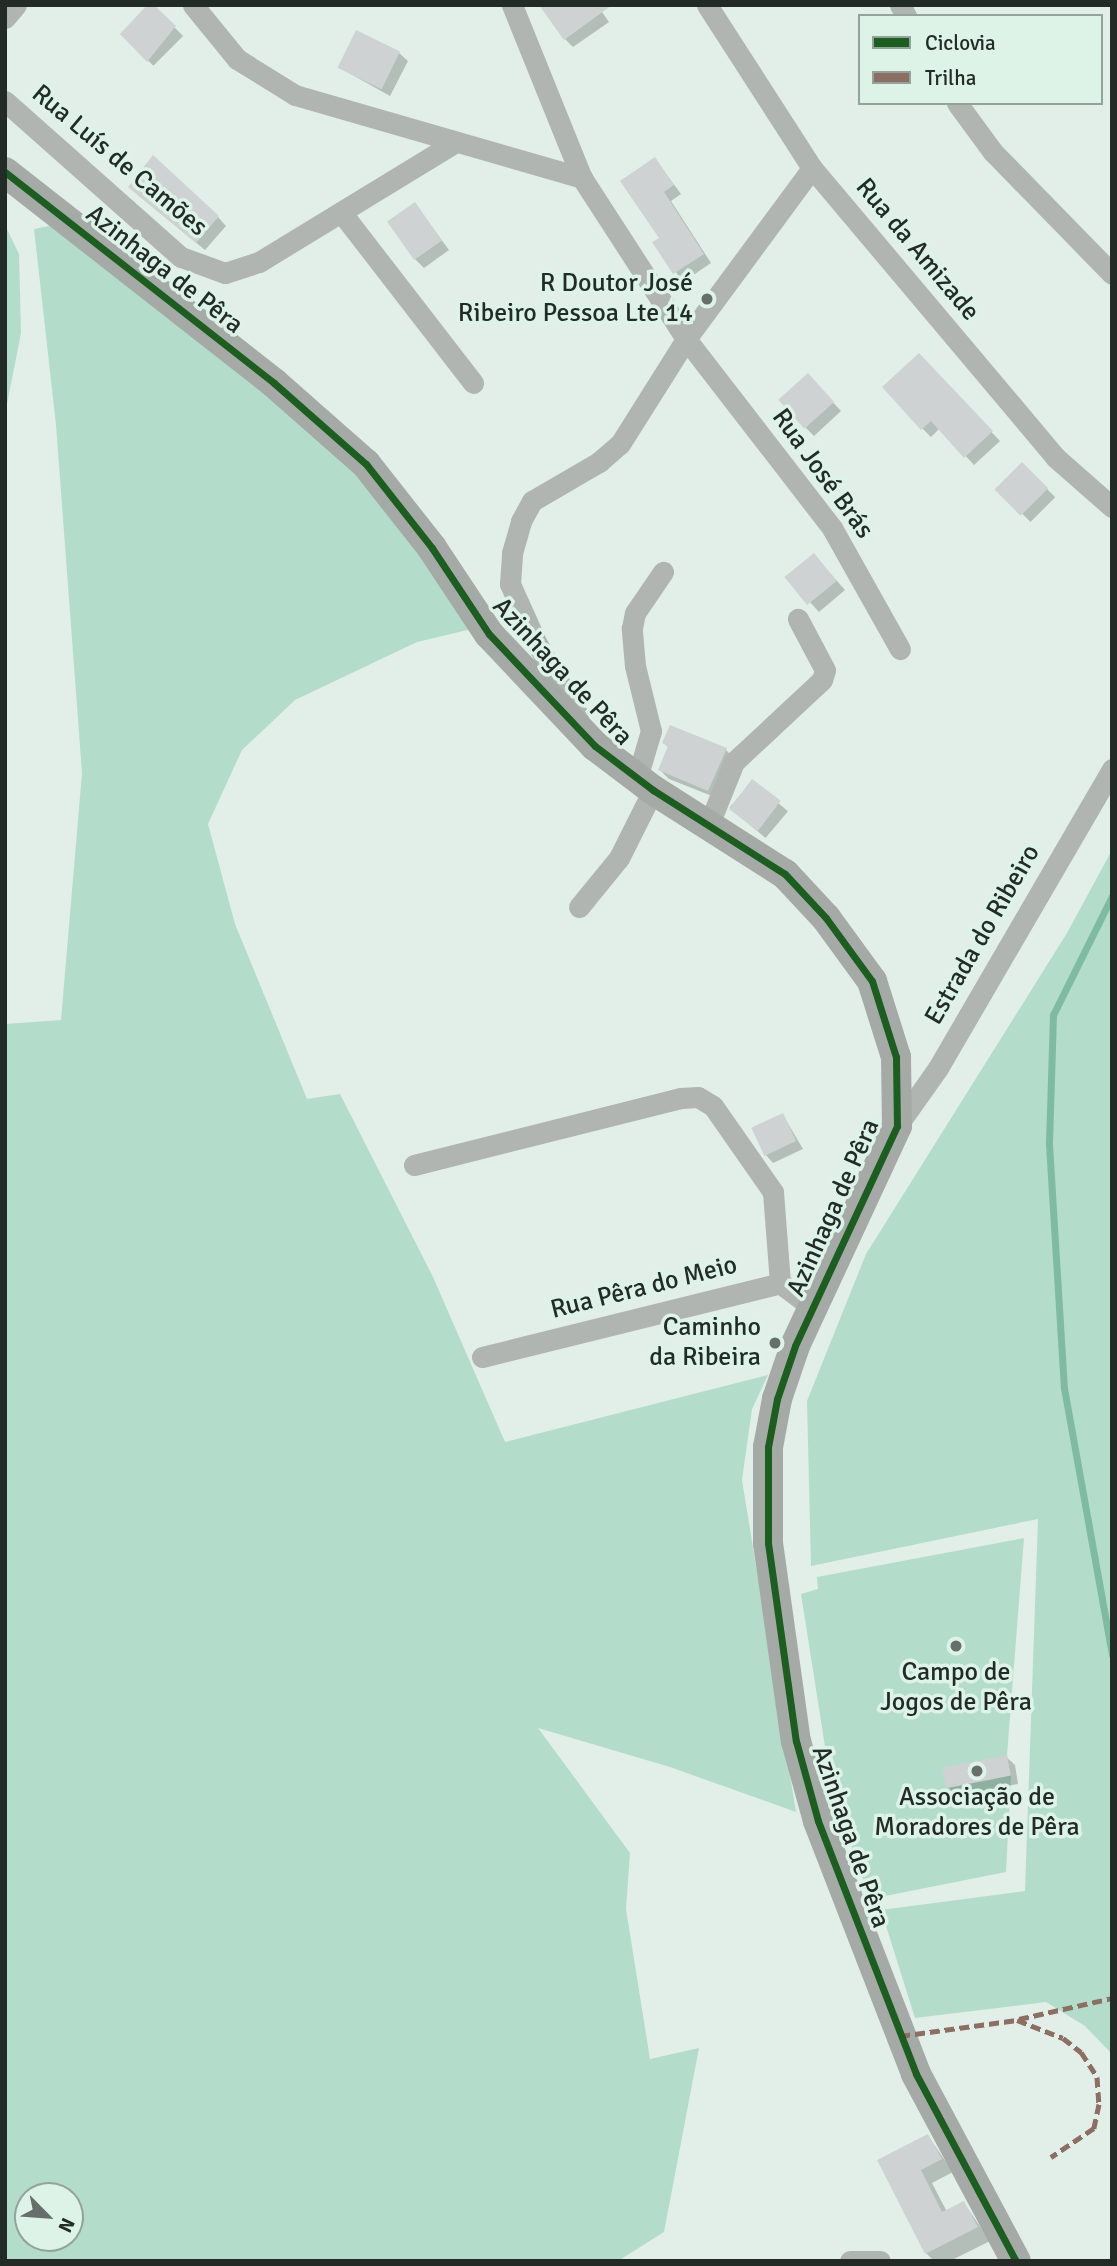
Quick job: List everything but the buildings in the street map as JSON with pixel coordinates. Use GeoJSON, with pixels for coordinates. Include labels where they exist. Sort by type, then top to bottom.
{"type":"FeatureCollection","features":[{"type":"Feature","properties":{"kind":"street"},"geometry":{"type":"LineString","coordinates":[[5,18],[16,5]]}},
{"type":"Feature","properties":{"kind":"street"},"geometry":{"type":"LineString","coordinates":[[193,5],[237,59],[295,95],[582,178]]}},
{"type":"Feature","properties":{"kind":"street","name":"Rua José Brás"},"geometry":{"type":"LineString","coordinates":[[512,5],[582,178],[686,339],[832,528],[900,649]]}},
{"type":"Feature","properties":{"kind":"street","name":"Rua da Amizade"},"geometry":{"type":"LineString","coordinates":[[707,5],[812,168],[1055,457],[1112,507]]}},
{"type":"Feature","properties":{"kind":"street","name":"Rua Luís de Camões"},"geometry":{"type":"LineString","coordinates":[[5,101],[181,257],[225,273],[259,262],[454,143]]}},
{"type":"Feature","properties":{"kind":"street"},"geometry":{"type":"LineString","coordinates":[[958,105],[993,152],[1112,274]]}},
{"type":"Feature","properties":{"kind":"street"},"geometry":{"type":"LineString","coordinates":[[595,746],[537,643],[510,584],[512,553],[532,501],[599,462],[620,444],[686,339],[812,168]]}},
{"type":"Feature","properties":{"kind":"street","name":"Azinhaga de Pêra"},"geometry":{"type":"LineString","coordinates":[[5,172],[274,383],[366,464],[432,548],[489,634],[595,746],[645,784],[785,874],[826,918],[872,981],[896,1057],[897,1126],[812,1307],[777,1399],[765,1496],[796,1741],[818,1821],[916,2074],[1016,2261]]}},
{"type":"Feature","properties":{"kind":"street"},"geometry":{"type":"LineString","coordinates":[[341,212],[473,383]]}},
{"type":"Feature","properties":{"kind":"street"},"geometry":{"type":"LineString","coordinates":[[579,907],[615,864],[645,784],[651,731],[635,666],[632,628],[635,613],[663,572]]}},
{"type":"Feature","properties":{"kind":"street"},"geometry":{"type":"LineString","coordinates":[[709,824],[734,762],[822,680],[825,670],[798,619]]}},
{"type":"Feature","properties":{"kind":"street","name":"Estrada do Ribeiro"},"geometry":{"type":"LineString","coordinates":[[897,1126],[938,1068],[1112,769]]}},
{"type":"Feature","properties":{"kind":"street"},"geometry":{"type":"LineString","coordinates":[[414,1165],[681,1098],[698,1097],[713,1106],[772,1192],[780,1283],[812,1307]]}},
{"type":"Feature","properties":{"kind":"street","name":"Rua Pêra do Meio"},"geometry":{"type":"LineString","coordinates":[[482,1357],[780,1283]]}},
{"type":"Feature","properties":{"kind":"street"},"geometry":{"type":"LineString","coordinates":[[850,2261],[880,2261]]}},
{"type":"Feature","properties":{"kind":"green space"},"geometry":{"type":"Polygon","coordinates":[[[5,225],[19,254],[21,333],[5,414],[5,225]]]}},
{"type":"Feature","properties":{"kind":"green space"},"geometry":{"type":"Polygon","coordinates":[[[54,225],[261,386],[366,480],[476,628],[417,642],[295,700],[242,750],[208,824],[235,924],[307,1099],[340,1094],[433,1277],[505,1442],[768,1375],[752,1409],[742,1480],[796,1812],[670,1767],[538,1728],[630,1853],[626,1909],[650,2059],[699,2048],[664,2232],[618,2261],[5,2261],[5,1024],[61,1020],[82,773],[56,425],[34,229],[54,225]]]}},
{"type":"Feature","properties":{"kind":"green space"},"geometry":{"type":"Polygon","coordinates":[[[1112,850],[1112,2054],[1085,2026],[1046,2002],[915,2018],[881,1910],[1025,1891],[1038,1519],[811,1566],[807,1401],[866,1254],[1067,933],[1112,850]]]}},
{"type":"Feature","properties":{"kind":"green space"},"geometry":{"type":"Polygon","coordinates":[[[1024,1538],[1007,1755],[1011,1776],[1006,1872],[870,1899],[832,1791],[801,1594],[818,1589],[817,1577],[1024,1538]]]}},
{"type":"Feature","properties":{"kind":"waterway"},"geometry":{"type":"LineString","coordinates":[[1112,896],[1053,1015],[1049,1144],[1064,1388],[1112,1655]]}},
{"type":"Feature","properties":{"kind":"marked path"},"geometry":{"type":"LineString","coordinates":[[1019,2019],[1112,1998]]}},
{"type":"Feature","properties":{"kind":"marked path"},"geometry":{"type":"LineString","coordinates":[[900,2036],[1017,2020],[1063,2038],[1081,2052],[1097,2077],[1099,2104],[1094,2128],[1051,2157]]}},
{"type":"Feature","properties":{"kind":"cycle path"},"geometry":{"type":"LineString","coordinates":[[5,172],[274,383],[366,464],[432,548],[489,634],[595,746],[653,790],[785,874],[826,918],[872,981],[896,1057],[897,1126],[795,1346],[777,1399],[768,1447],[768,1543],[796,1741],[818,1821],[916,2074],[1016,2261]]}},
{"type":"Feature","properties":{"kind":"place","name":"R Doutor José Ribeiro Pessoa Lte 14"},"geometry":{"type":"Point","coordinates":[707,299]}},
{"type":"Feature","properties":{"kind":"place","name":"Caminho da Ribeira"},"geometry":{"type":"Point","coordinates":[775,1343]}},
{"type":"Feature","properties":{"kind":"place","name":"Campo de Jogos de Pêra"},"geometry":{"type":"Point","coordinates":[956,1646]}},
{"type":"Feature","properties":{"kind":"place","name":"Associação de Moradores de Pêra"},"geometry":{"type":"Point","coordinates":[977,1771]}}]}
